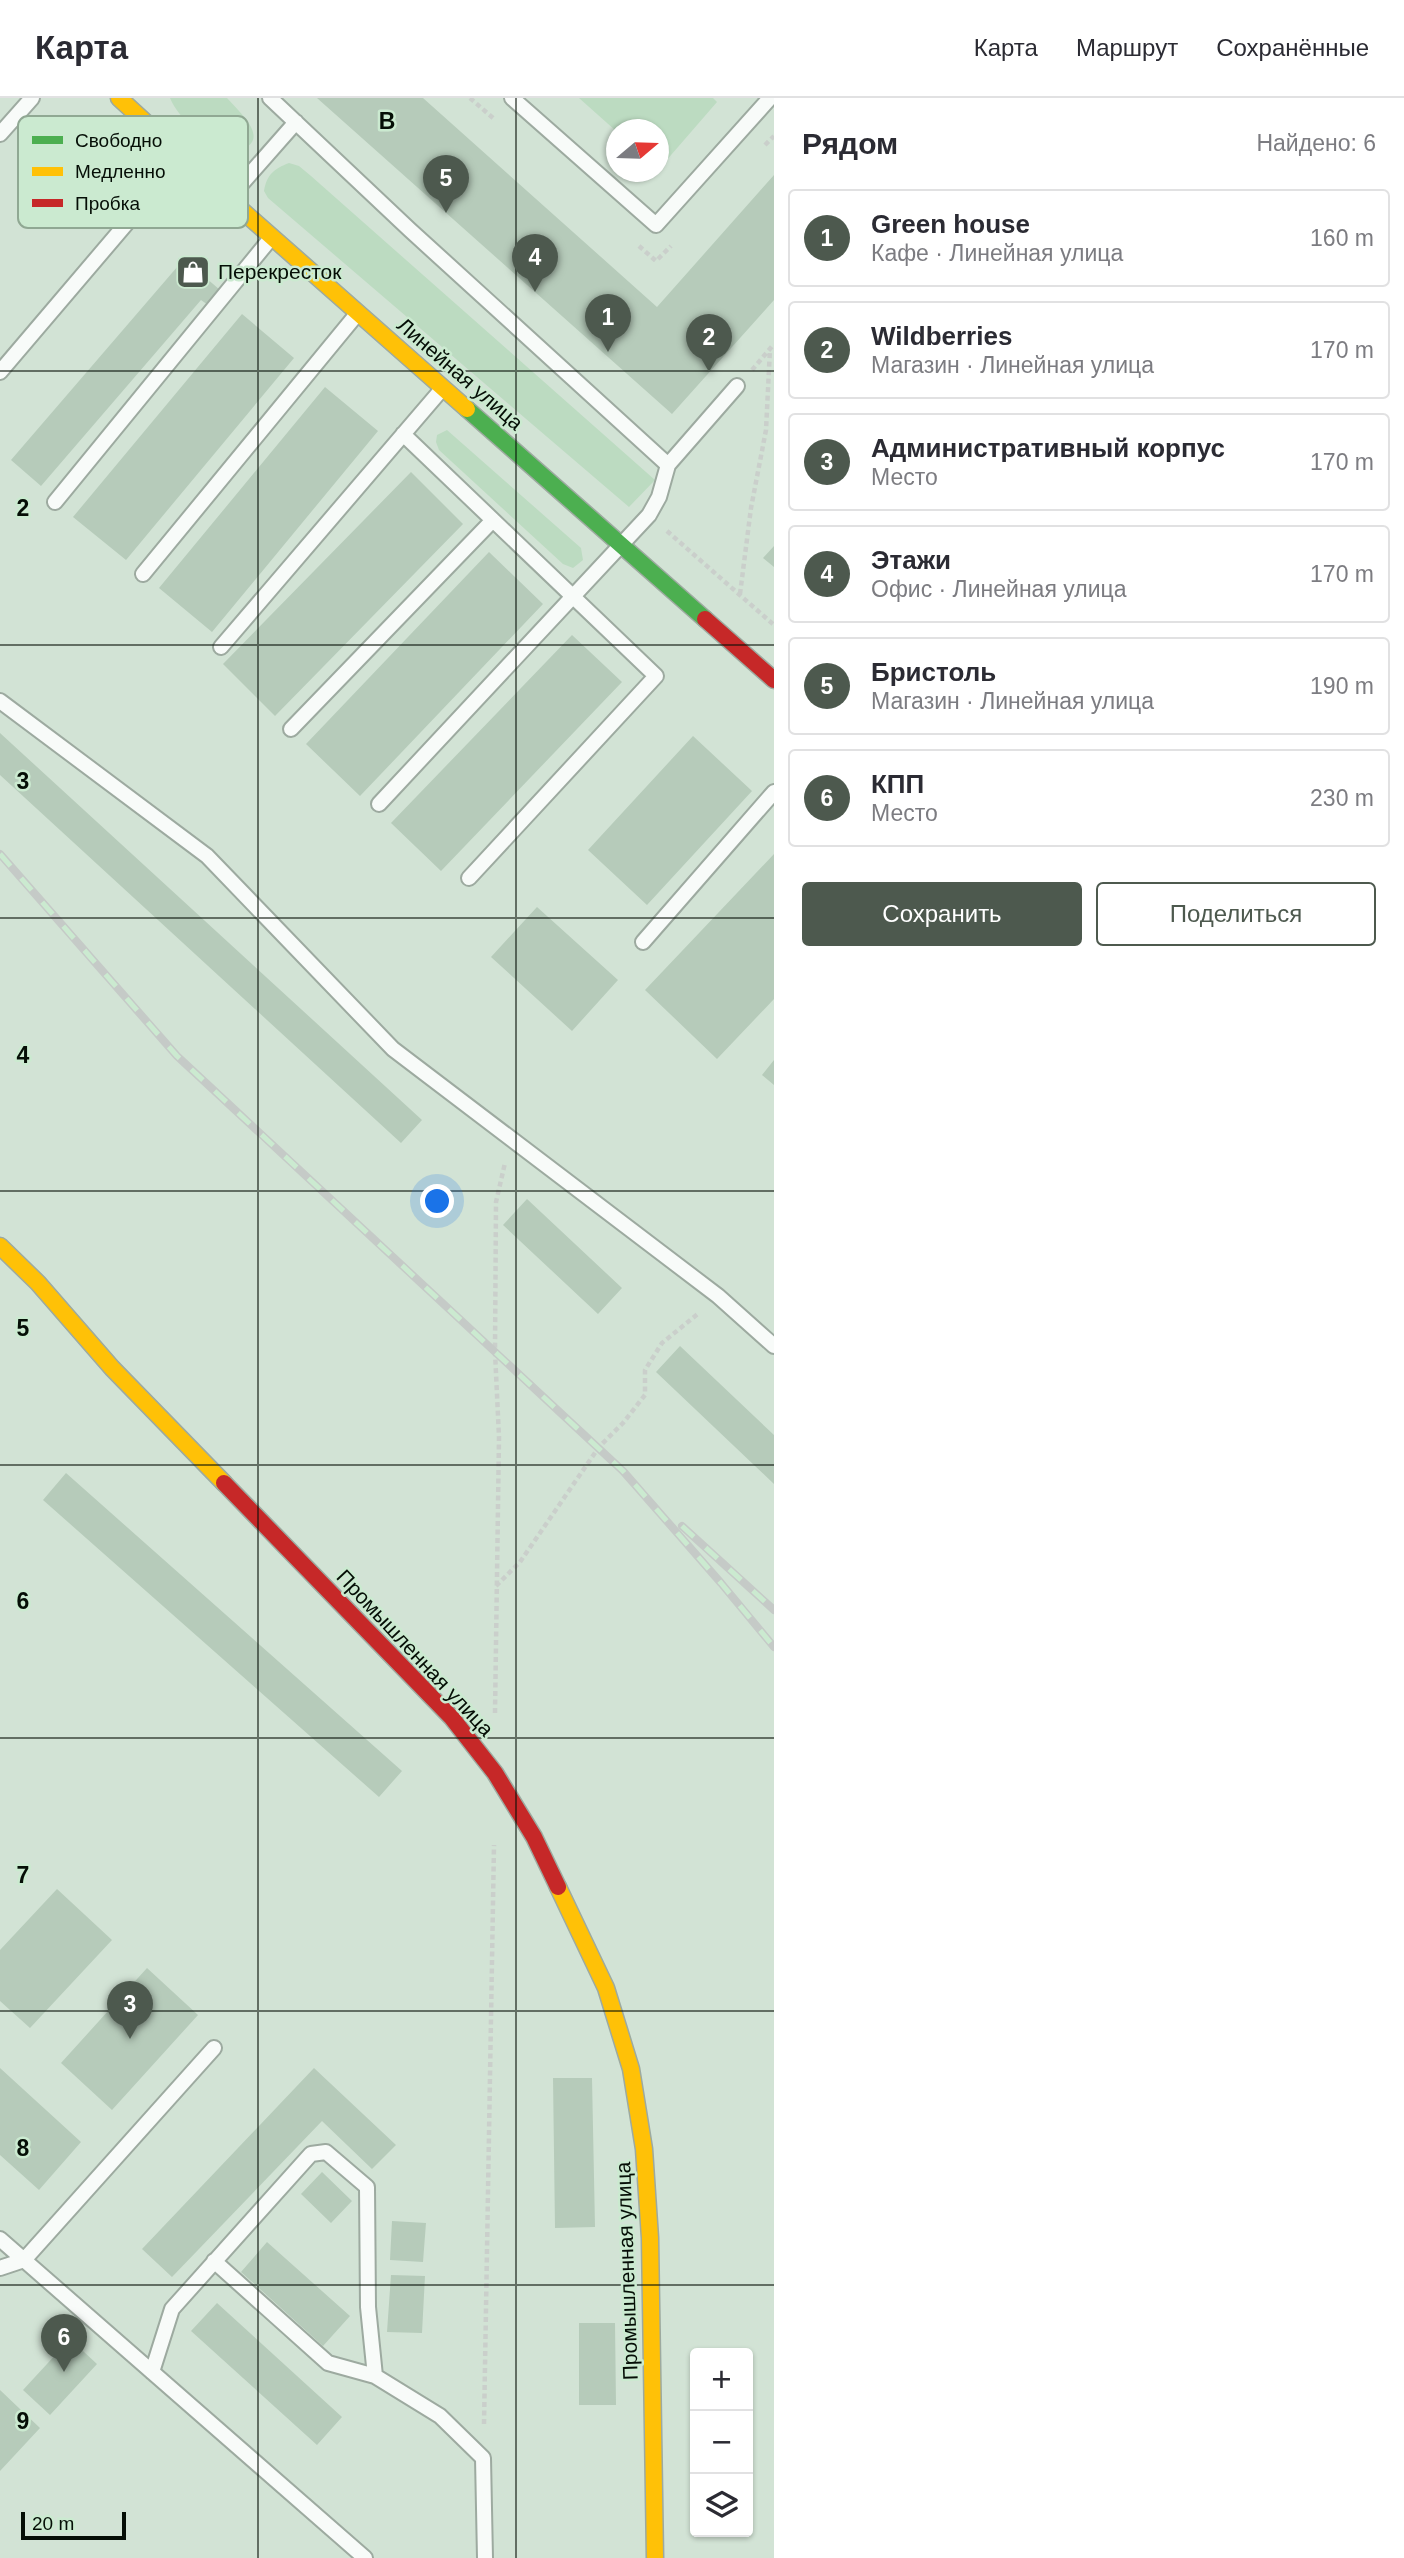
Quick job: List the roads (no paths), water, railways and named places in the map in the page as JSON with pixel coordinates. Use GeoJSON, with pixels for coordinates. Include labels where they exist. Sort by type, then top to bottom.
{"type":"FeatureCollection","features":[{"type":"Feature","properties":{"kind":"street","name":"Линейная улица"},"geometry":{"type":"LineString","coordinates":[[119,98],[139,116]]}},
{"type":"Feature","properties":{"kind":"street","name":"Линейная улица"},"geometry":{"type":"LineString","coordinates":[[248,216],[774,680]]}},
{"type":"Feature","properties":{"kind":"street","name":"Промышленная улица"},"geometry":{"type":"LineString","coordinates":[[0,1245],[113,1368],[452,1718],[495,1773],[534,1837],[606,1988],[633,2082],[644,2149],[650,2238],[654,2558]]}},
{"type":"Feature","properties":{"kind":"lane"},"geometry":{"type":"LineString","coordinates":[[0,134],[32,98]]}},
{"type":"Feature","properties":{"kind":"lane"},"geometry":{"type":"LineString","coordinates":[[270,98],[410,230],[668,465]]}},
{"type":"Feature","properties":{"kind":"lane"},"geometry":{"type":"LineString","coordinates":[[512,98],[656,225],[770,98]]}},
{"type":"Feature","properties":{"kind":"lane"},"geometry":{"type":"LineString","coordinates":[[248,177],[296,122]]}},
{"type":"Feature","properties":{"kind":"lane"},"geometry":{"type":"LineString","coordinates":[[0,372],[123,228]]}},
{"type":"Feature","properties":{"kind":"lane"},"geometry":{"type":"LineString","coordinates":[[55,502],[272,237]]}},
{"type":"Feature","properties":{"kind":"lane"},"geometry":{"type":"LineString","coordinates":[[143,574],[358,313]]}},
{"type":"Feature","properties":{"kind":"lane"},"geometry":{"type":"LineString","coordinates":[[379,804],[649,516],[659,497],[668,465],[737,386]]}},
{"type":"Feature","properties":{"kind":"lane"},"geometry":{"type":"LineString","coordinates":[[221,647],[443,388]]}},
{"type":"Feature","properties":{"kind":"lane"},"geometry":{"type":"LineString","coordinates":[[402,434],[656,676],[469,878]]}},
{"type":"Feature","properties":{"kind":"lane"},"geometry":{"type":"LineString","coordinates":[[291,729],[492,521]]}},
{"type":"Feature","properties":{"kind":"lane"},"geometry":{"type":"LineString","coordinates":[[0,701],[207,856],[393,1049],[718,1296],[774,1346]]}},
{"type":"Feature","properties":{"kind":"lane"},"geometry":{"type":"LineString","coordinates":[[643,942],[774,792]]}},
{"type":"Feature","properties":{"kind":"lane"},"geometry":{"type":"LineString","coordinates":[[0,2268],[24,2260],[214,2048]]}},
{"type":"Feature","properties":{"kind":"lane"},"geometry":{"type":"LineString","coordinates":[[152,2372],[172,2309],[311,2154],[326,2152],[367,2187],[368,2307],[375,2376]]}},
{"type":"Feature","properties":{"kind":"lane"},"geometry":{"type":"LineString","coordinates":[[0,2239],[365,2558]]}},
{"type":"Feature","properties":{"kind":"lane"},"geometry":{"type":"LineString","coordinates":[[214,2261],[328,2363],[375,2376],[440,2416],[483,2458],[485,2558]]}},
{"type":"Feature","properties":{"kind":"railway"},"geometry":{"type":"LineString","coordinates":[[0,854],[177,1056],[623,1471],[774,1647]]}},
{"type":"Feature","properties":{"kind":"railway"},"geometry":{"type":"LineString","coordinates":[[682,1526],[774,1610]]}},
{"type":"Feature","properties":{"kind":"place","name":"Бристоль"},"geometry":{"type":"Point","coordinates":[446,213]}},
{"type":"Feature","properties":{"kind":"place","name":"Перекресток"},"geometry":{"type":"Point","coordinates":[193,272]}},
{"type":"Feature","properties":{"kind":"place","name":"Этажи"},"geometry":{"type":"Point","coordinates":[535,292]}},
{"type":"Feature","properties":{"kind":"place","name":"Green house"},"geometry":{"type":"Point","coordinates":[608,352]}},
{"type":"Feature","properties":{"kind":"place","name":"Wildberries"},"geometry":{"type":"Point","coordinates":[709,372]}},
{"type":"Feature","properties":{"kind":"place","name":"Административный корпус"},"geometry":{"type":"Point","coordinates":[130,2039]}},
{"type":"Feature","properties":{"kind":"place","name":"КПП"},"geometry":{"type":"Point","coordinates":[64,2372]}}]}
